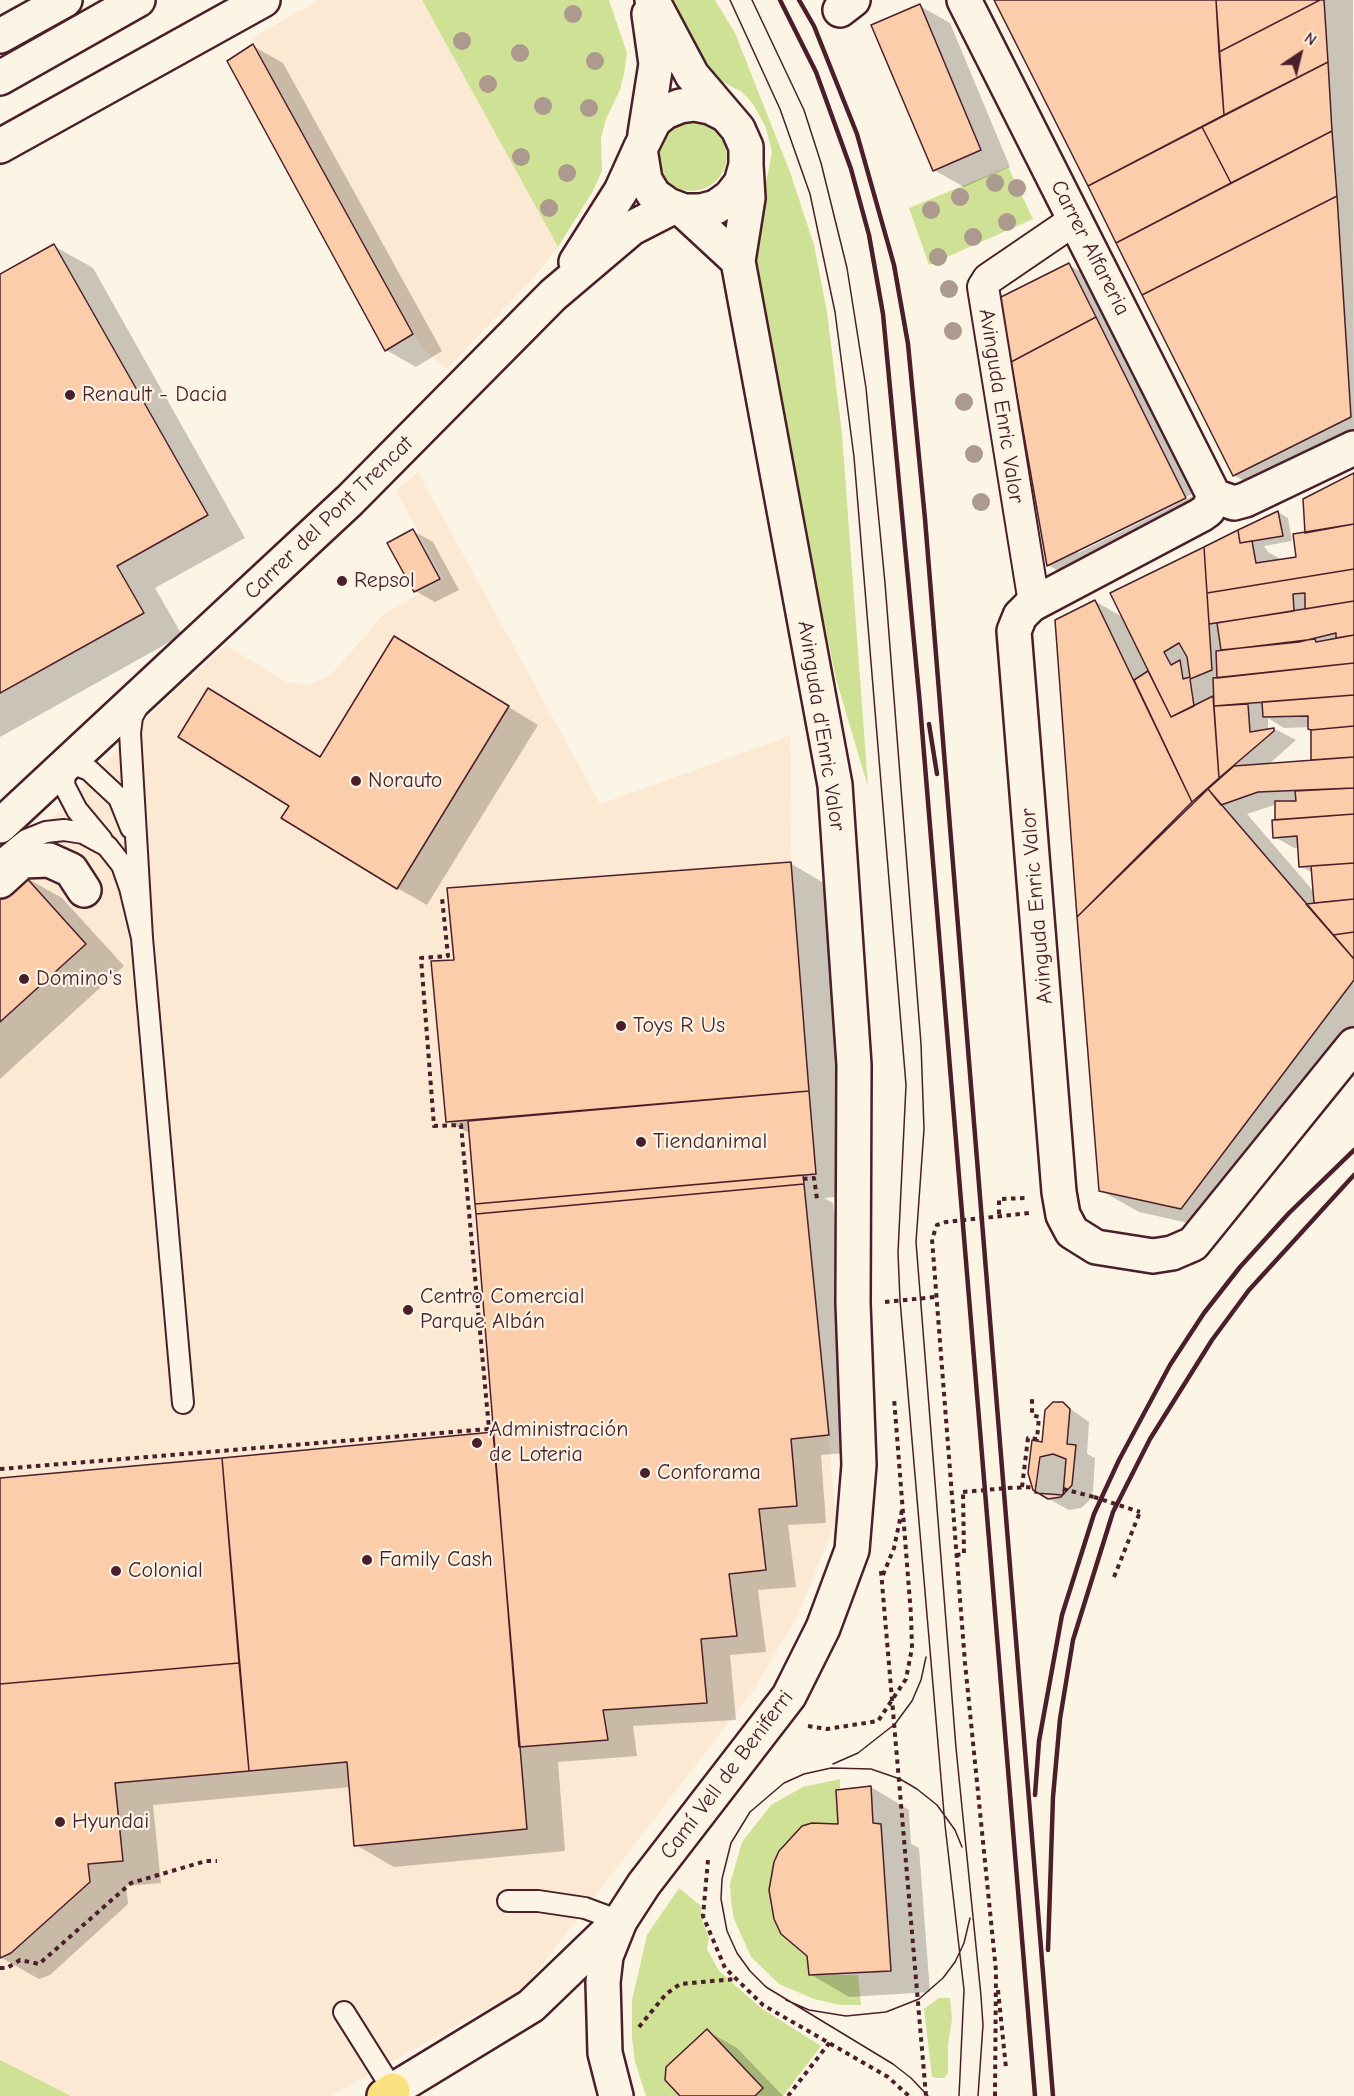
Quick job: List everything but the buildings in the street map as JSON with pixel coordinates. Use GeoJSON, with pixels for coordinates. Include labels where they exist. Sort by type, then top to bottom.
{"type":"FeatureCollection","features":[{"type":"Feature","properties":{"kind":"street"},"geometry":{"type":"LineString","coordinates":[[0,36],[65,0]]}},
{"type":"Feature","properties":{"kind":"street"},"geometry":{"type":"LineString","coordinates":[[0,78],[138,0]]}},
{"type":"Feature","properties":{"kind":"street"},"geometry":{"type":"LineString","coordinates":[[0,146],[263,0]]}},
{"type":"Feature","properties":{"kind":"street"},"geometry":{"type":"LineString","coordinates":[[646,0],[656,63],[643,142],[645,180],[654,195],[679,209],[738,261]]}},
{"type":"Feature","properties":{"kind":"street"},"geometry":{"type":"LineString","coordinates":[[652,0],[693,75],[738,129],[746,147],[747,165],[741,183],[730,197],[716,207],[701,211],[679,209]]}},
{"type":"Feature","properties":{"kind":"street","name":"Carrer Alfareria"},"geometry":{"type":"LineString","coordinates":[[964,0],[1214,496]]}},
{"type":"Feature","properties":{"kind":"street"},"geometry":{"type":"LineString","coordinates":[[643,142],[654,121],[665,112],[680,106],[695,104],[710,107],[726,115]]}},
{"type":"Feature","properties":{"kind":"street","name":"Carrer del Pont Trencat"},"geometry":{"type":"LineString","coordinates":[[554,295],[615,200],[643,142]]}},
{"type":"Feature","properties":{"kind":"street","name":"Avinguda d'Enric Valor"},"geometry":{"type":"LineString","coordinates":[[747,165],[748,198],[738,261],[835,785],[854,1065],[854,1198]]}},
{"type":"Feature","properties":{"kind":"street","name":"Carrer del Pont Trencat"},"geometry":{"type":"LineString","coordinates":[[62,769],[350,500],[554,295],[632,228],[679,209]]}},
{"type":"Feature","properties":{"kind":"street","name":"Avinguda Enric Valor"},"geometry":{"type":"LineString","coordinates":[[1076,219],[988,279],[983,287],[1046,597],[1020,616],[1014,631],[1063,1215],[1072,1232],[1096,1247],[1153,1256],[1172,1253],[1193,1244],[1354,1044]]}},
{"type":"Feature","properties":{"kind":"street"},"geometry":{"type":"LineString","coordinates":[[1046,597],[1201,515],[1208,510],[1214,496],[1234,503],[1245,500],[1354,448]]}},
{"type":"Feature","properties":{"kind":"street"},"geometry":{"type":"LineString","coordinates":[[0,815],[62,769]]}},
{"type":"Feature","properties":{"kind":"street"},"geometry":{"type":"LineString","coordinates":[[0,826],[62,769]]}},
{"type":"Feature","properties":{"kind":"street"},"geometry":{"type":"LineString","coordinates":[[0,881],[22,861],[49,860],[71,870],[84,890]]}},
{"type":"Feature","properties":{"kind":"street","name":"Camí Vell de Beniferri"},"geometry":{"type":"LineString","coordinates":[[616,2096],[605,2053],[603,1982],[606,1956],[620,1921],[644,1884],[789,1696],[823,1628],[852,1550],[859,1465],[853,1303],[854,1198]]}},
{"type":"Feature","properties":{"kind":"street"},"geometry":{"type":"LineString","coordinates":[[389,2093],[531,2006],[620,1921]]}},
{"type":"Feature","properties":{"kind":"lane"},"geometry":{"type":"LineString","coordinates":[[157,681],[138,705],[130,733],[142,938],[183,1403]]}},
{"type":"Feature","properties":{"kind":"lane"},"geometry":{"type":"LineString","coordinates":[[138,848],[119,798],[89,770],[79,766],[62,769],[64,785],[76,810],[122,865],[142,938]]}},
{"type":"Feature","properties":{"kind":"lane"},"geometry":{"type":"LineString","coordinates":[[0,861],[26,840],[46,832],[64,830],[83,833],[107,846]]}},
{"type":"Feature","properties":{"kind":"lane"},"geometry":{"type":"LineString","coordinates":[[508,1901],[538,1901],[585,1908],[620,1921]]}},
{"type":"Feature","properties":{"kind":"lane"},"geometry":{"type":"LineString","coordinates":[[344,2012],[389,2093]]}},
{"type":"Feature","properties":{"kind":"path"},"geometry":{"type":"LineString","coordinates":[[0,1469],[489,1429],[461,1125],[434,1126],[421,958],[448,956],[442,898]]}},
{"type":"Feature","properties":{"kind":"path"},"geometry":{"type":"LineString","coordinates":[[803,1179],[814,1178]]}},
{"type":"Feature","properties":{"kind":"path"},"geometry":{"type":"LineString","coordinates":[[995,2096],[996,1983],[956,1555],[932,1239],[937,1225],[963,1218],[999,1214],[999,1199],[1033,1198]]}},
{"type":"Feature","properties":{"kind":"path"},"geometry":{"type":"LineString","coordinates":[[468,1210],[475,1209]]}},
{"type":"Feature","properties":{"kind":"path"},"geometry":{"type":"LineString","coordinates":[[882,1311],[889,1302],[935,1297]]}},
{"type":"Feature","properties":{"kind":"path"},"geometry":{"type":"LineString","coordinates":[[1022,1487],[1028,1438],[1037,1439],[1039,1417],[1032,1415],[1032,1397]]}},
{"type":"Feature","properties":{"kind":"path"},"geometry":{"type":"LineString","coordinates":[[956,1555],[964,1554],[963,1492],[1036,1487]]}},
{"type":"Feature","properties":{"kind":"path"},"geometry":{"type":"LineString","coordinates":[[1063,1489],[1140,1512],[1114,1577]]}},
{"type":"Feature","properties":{"kind":"path"},"geometry":{"type":"LineString","coordinates":[[880,1562],[926,2096]]}},
{"type":"Feature","properties":{"kind":"path"},"geometry":{"type":"LineString","coordinates":[[710,1850],[703,1916],[725,1968],[763,2005],[830,2042],[888,2078],[909,2096]]}},
{"type":"Feature","properties":{"kind":"path"},"geometry":{"type":"LineString","coordinates":[[0,1968],[7,1968],[20,1960],[39,1964],[131,1883],[217,1861]]}},
{"type":"Feature","properties":{"kind":"path"},"geometry":{"type":"LineString","coordinates":[[636,2031],[666,1994],[680,1984],[736,1979]]}},
{"type":"Feature","properties":{"kind":"path"},"geometry":{"type":"LineString","coordinates":[[996,1983],[1002,2011],[1006,2068]]}},
{"type":"Feature","properties":{"kind":"path"},"geometry":{"type":"LineString","coordinates":[[788,2096],[830,2042]]}},
{"type":"Feature","properties":{"kind":"shaded area"},"geometry":{"type":"Polygon","coordinates":[[[319,0],[422,0],[558,247],[535,276],[447,369],[422,348],[413,334],[250,39],[319,0]]]}},
{"type":"Feature","properties":{"kind":"shaded area","name":"Centro Comercial Parque Albán"},"geometry":{"type":"Polygon","coordinates":[[[418,472],[600,804],[790,736],[791,862],[816,1174],[803,1175],[803,1179],[836,1520],[798,1615],[752,1692],[525,1987],[331,2096],[71,2096],[0,2060],[0,870],[22,850],[151,714],[226,645],[286,682],[307,685],[330,676],[384,614],[444,579],[396,491],[418,472]]]}},
{"type":"Feature","properties":{"kind":"green space"},"geometry":{"type":"Polygon","coordinates":[[[422,0],[609,0],[627,53],[624,74],[601,138],[602,171],[593,191],[558,247],[422,0]]]}},
{"type":"Feature","properties":{"kind":"green space"},"geometry":{"type":"Polygon","coordinates":[[[671,0],[715,0],[735,33],[790,172],[814,245],[827,312],[842,434],[868,787],[836,679],[806,534],[754,246],[755,207],[767,178],[772,152],[766,128],[753,104],[742,92],[707,74],[671,0]]]}},
{"type":"Feature","properties":{"kind":"green space"},"geometry":{"type":"Polygon","coordinates":[[[691,119],[711,125],[721,135],[727,155],[721,175],[711,185],[691,191],[671,185],[661,175],[655,155],[661,135],[671,125],[691,119]]]}},
{"type":"Feature","properties":{"kind":"green space"},"geometry":{"type":"Polygon","coordinates":[[[1008,167],[1033,219],[929,265],[909,208],[1008,167]]]}},
{"type":"Feature","properties":{"kind":"green space"},"geometry":{"type":"Polygon","coordinates":[[[840,1779],[840,1789],[836,1790],[838,1824],[813,1823],[802,1826],[779,1851],[771,1875],[770,1905],[781,1934],[807,1956],[809,1975],[858,1975],[861,2005],[840,2005],[814,1999],[779,1984],[751,1957],[734,1919],[731,1901],[730,1884],[742,1842],[771,1805],[803,1787],[840,1779]]]}},
{"type":"Feature","properties":{"kind":"green space"},"geometry":{"type":"Polygon","coordinates":[[[679,1888],[701,1906],[701,1916],[709,1939],[707,1949],[719,1971],[761,2008],[821,2046],[783,2096],[646,2096],[635,2062],[632,2038],[632,2000],[647,1935],[679,1888]]]}},
{"type":"Feature","properties":{"kind":"green space"},"geometry":{"type":"Polygon","coordinates":[[[939,1998],[950,1998],[952,2019],[948,2046],[948,2073],[944,2078],[932,2077],[924,2009],[939,1998]]]}},
{"type":"Feature","properties":{"kind":"green space"},"geometry":{"type":"Polygon","coordinates":[[[0,2060],[22,2071],[71,2096],[0,2096],[0,2060]]]}},
{"type":"Feature","properties":{"kind":"tram line"},"geometry":{"type":"LineString","coordinates":[[730,0],[780,109],[810,194],[835,312],[854,457],[906,1085],[898,1253],[900,1300],[945,1825],[964,1990],[959,2096]]}},
{"type":"Feature","properties":{"kind":"tram line"},"geometry":{"type":"LineString","coordinates":[[752,0],[804,110],[821,163],[847,268],[866,388],[885,583],[921,1044],[924,1129],[916,1242],[956,1748],[981,1996],[983,2025],[978,2096]]}},
{"type":"Feature","properties":{"kind":"tram line"},"geometry":{"type":"LineString","coordinates":[[833,1764],[858,1753],[895,1724],[912,1701],[921,1680],[926,1657]]}},
{"type":"Feature","properties":{"kind":"tram line"},"geometry":{"type":"LineString","coordinates":[[928,2096],[911,2078],[893,2064],[766,1987],[750,1971],[737,1953],[727,1931],[721,1899],[722,1879],[731,1843],[750,1812],[784,1783],[804,1774],[831,1768],[871,1769],[900,1779],[917,1789],[937,1805],[955,1830],[962,1847]]}},
{"type":"Feature","properties":{"kind":"tram line"},"geometry":{"type":"LineString","coordinates":[[786,2000],[809,2010],[846,2016],[886,2012],[919,1999],[943,1978],[955,1962],[964,1943],[970,1918]]}},
{"type":"Feature","properties":{"kind":"railway"},"geometry":{"type":"LineString","coordinates":[[780,0],[816,72],[851,169],[869,235],[883,314],[920,705],[1035,2096]]}},
{"type":"Feature","properties":{"kind":"railway"},"geometry":{"type":"LineString","coordinates":[[799,0],[814,26],[857,134],[894,265],[908,344],[925,519],[1053,2096]]}},
{"type":"Feature","properties":{"kind":"railway"},"geometry":{"type":"LineString","coordinates":[[929,724],[937,774]]}},
{"type":"Feature","properties":{"kind":"railway"},"geometry":{"type":"LineString","coordinates":[[1035,1795],[1039,1741],[1062,1615],[1094,1514],[1119,1460],[1170,1365],[1204,1313],[1240,1267],[1289,1213],[1354,1150]]}},
{"type":"Feature","properties":{"kind":"railway"},"geometry":{"type":"LineString","coordinates":[[1048,1950],[1053,1797],[1060,1719],[1073,1640],[1113,1512],[1150,1439],[1212,1340],[1249,1290],[1354,1175]]}},
{"type":"Feature","properties":{"kind":"place","name":"Renault - Dacia"},"geometry":{"type":"Point","coordinates":[70,395]}},
{"type":"Feature","properties":{"kind":"place","name":"Repsol"},"geometry":{"type":"Point","coordinates":[342,581]}},
{"type":"Feature","properties":{"kind":"place","name":"Norauto"},"geometry":{"type":"Point","coordinates":[356,781]}},
{"type":"Feature","properties":{"kind":"place","name":"Domino's"},"geometry":{"type":"Point","coordinates":[24,979]}},
{"type":"Feature","properties":{"kind":"place","name":"Toys R Us"},"geometry":{"type":"Point","coordinates":[621,1026]}},
{"type":"Feature","properties":{"kind":"place","name":"Tiendanimal"},"geometry":{"type":"Point","coordinates":[641,1142]}},
{"type":"Feature","properties":{"kind":"place","name":"Centro Comercial Parque Albán"},"geometry":{"type":"Point","coordinates":[408,1310]}},
{"type":"Feature","properties":{"kind":"place","name":"Administración de Loteria"},"geometry":{"type":"Point","coordinates":[477,1443]}},
{"type":"Feature","properties":{"kind":"place","name":"Conforama"},"geometry":{"type":"Point","coordinates":[645,1473]}},
{"type":"Feature","properties":{"kind":"place","name":"Family Cash"},"geometry":{"type":"Point","coordinates":[367,1560]}},
{"type":"Feature","properties":{"kind":"place","name":"Colonial"},"geometry":{"type":"Point","coordinates":[116,1571]}},
{"type":"Feature","properties":{"kind":"place","name":"Hyundai"},"geometry":{"type":"Point","coordinates":[60,1822]}}]}
